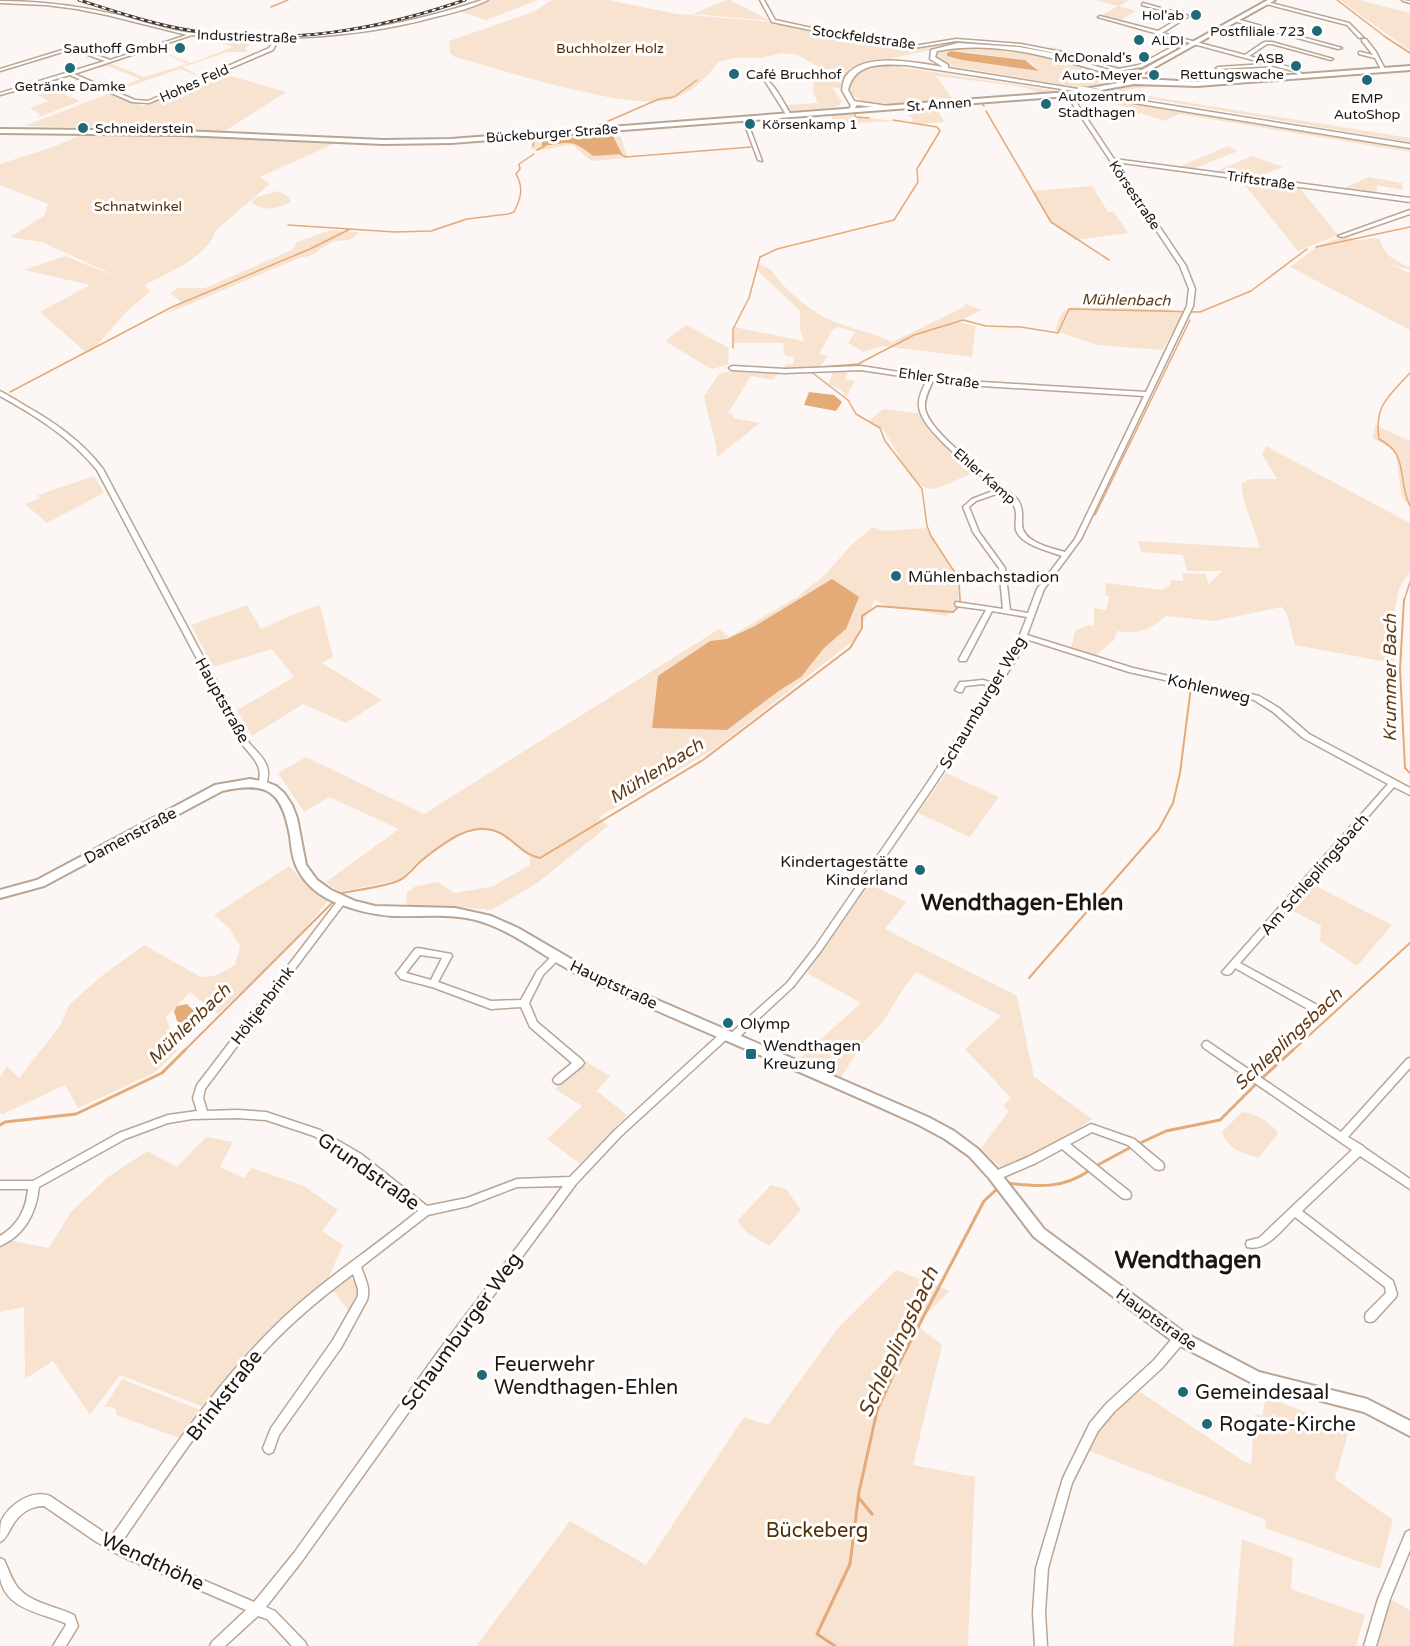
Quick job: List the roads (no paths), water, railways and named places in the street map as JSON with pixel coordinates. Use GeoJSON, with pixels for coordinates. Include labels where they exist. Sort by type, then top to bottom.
{"type":"FeatureCollection","features":[{"type":"Feature","properties":{"kind":"highway"},"geometry":{"type":"LineString","coordinates":[[982,74],[944,66],[936,62],[932,54],[940,47],[958,45],[1008,48],[1057,56],[1131,78]]}},
{"type":"Feature","properties":{"kind":"highway"},"geometry":{"type":"LineString","coordinates":[[851,110],[854,106],[845,90],[846,81],[857,69],[872,64],[906,63],[1410,145]]}},
{"type":"Feature","properties":{"kind":"highway"},"geometry":{"type":"LineString","coordinates":[[872,64],[901,65],[1069,93],[1099,93],[1410,145]]}},
{"type":"Feature","properties":{"kind":"highway"},"geometry":{"type":"LineString","coordinates":[[852,102],[888,108]]}},
{"type":"Feature","properties":{"kind":"main road"},"geometry":{"type":"LineString","coordinates":[[1131,78],[1270,1]]}},
{"type":"Feature","properties":{"kind":"main road","name":"St. Annen"},"geometry":{"type":"LineString","coordinates":[[769,116],[1069,93],[1134,82],[1189,84],[1302,76],[1383,67],[1410,68]]}},
{"type":"Feature","properties":{"kind":"main road","name":"St. Annen"},"geometry":{"type":"LineString","coordinates":[[1109,87],[1131,78],[1150,82]]}},
{"type":"Feature","properties":{"kind":"main road","name":"Bückeburger Straße"},"geometry":{"type":"LineString","coordinates":[[0,130],[182,133],[335,140],[451,141],[769,116]]}},
{"type":"Feature","properties":{"kind":"main road","name":"Damenstraße"},"geometry":{"type":"LineString","coordinates":[[0,894],[40,883],[219,788],[241,784],[262,785]]}},
{"type":"Feature","properties":{"kind":"main road","name":"Hauptstraße"},"geometry":{"type":"LineString","coordinates":[[262,785],[280,794],[286,801],[292,817],[303,870],[319,888],[342,901],[380,911],[468,914],[503,926],[588,974],[730,1035],[941,1131],[962,1144],[995,1176],[1021,1215],[1039,1233],[1180,1338],[1257,1378],[1358,1403],[1410,1429]]}},
{"type":"Feature","properties":{"kind":"street","name":"Industriestraße"},"geometry":{"type":"LineString","coordinates":[[0,2],[72,8],[120,16],[190,34],[277,38],[317,37],[362,32],[447,13],[486,0]]}},
{"type":"Feature","properties":{"kind":"street","name":"Stockfeldstraße"},"geometry":{"type":"LineString","coordinates":[[762,0],[773,21],[817,31],[914,47],[956,40],[1013,44],[1058,53],[1118,70],[1133,69],[1164,54],[1174,48],[1175,42],[1179,39]]}},
{"type":"Feature","properties":{"kind":"street"},"geometry":{"type":"LineString","coordinates":[[1404,0],[1410,2]]}},
{"type":"Feature","properties":{"kind":"street"},"geometry":{"type":"LineString","coordinates":[[1270,1],[1348,24],[1363,39],[1383,67],[1372,68]]}},
{"type":"Feature","properties":{"kind":"street"},"geometry":{"type":"LineString","coordinates":[[1143,4],[1187,16],[1158,33]]}},
{"type":"Feature","properties":{"kind":"street"},"geometry":{"type":"LineString","coordinates":[[1100,17],[1295,70],[1302,76]]}},
{"type":"Feature","properties":{"kind":"street"},"geometry":{"type":"LineString","coordinates":[[1235,20],[1340,48]]}},
{"type":"Feature","properties":{"kind":"street"},"geometry":{"type":"LineString","coordinates":[[0,94],[70,74],[190,34]]}},
{"type":"Feature","properties":{"kind":"street","name":"Hohes Feld"},"geometry":{"type":"LineString","coordinates":[[70,74],[134,101],[149,102],[271,49],[277,38]]}},
{"type":"Feature","properties":{"kind":"street"},"geometry":{"type":"LineString","coordinates":[[1245,57],[1262,46],[1272,43],[1330,59]]}},
{"type":"Feature","properties":{"kind":"street"},"geometry":{"type":"LineString","coordinates":[[1262,46],[1312,60]]}},
{"type":"Feature","properties":{"kind":"street"},"geometry":{"type":"LineString","coordinates":[[0,70],[69,49],[109,61]]}},
{"type":"Feature","properties":{"kind":"street"},"geometry":{"type":"LineString","coordinates":[[1361,52],[1377,57]]}},
{"type":"Feature","properties":{"kind":"street"},"geometry":{"type":"LineString","coordinates":[[1218,68],[1273,64]]}},
{"type":"Feature","properties":{"kind":"street"},"geometry":{"type":"LineString","coordinates":[[761,77],[784,104],[789,115]]}},
{"type":"Feature","properties":{"kind":"street","name":"Körsestraße"},"geometry":{"type":"LineString","coordinates":[[1069,93],[1183,266],[1189,278],[1191,299]]}},
{"type":"Feature","properties":{"kind":"street"},"geometry":{"type":"LineString","coordinates":[[744,118],[760,160]]}},
{"type":"Feature","properties":{"kind":"street","name":"Triftstraße"},"geometry":{"type":"LineString","coordinates":[[1113,160],[1410,200]]}},
{"type":"Feature","properties":{"kind":"street"},"geometry":{"type":"LineString","coordinates":[[1341,236],[1410,212]]}},
{"type":"Feature","properties":{"kind":"street","name":"Schaumburger Weg"},"geometry":{"type":"LineString","coordinates":[[216,1646],[257,1608],[305,1548],[439,1360],[572,1181],[644,1108],[790,985],[813,956],[933,781],[995,686],[1024,636],[1041,589],[1078,539],[1187,312],[1191,299]]}},
{"type":"Feature","properties":{"kind":"street","name":"Ehler Straße"},"geometry":{"type":"LineString","coordinates":[[732,368],[785,371],[861,368],[950,382],[1147,394]]}},
{"type":"Feature","properties":{"kind":"street","name":"Ehler Kamp"},"geometry":{"type":"LineString","coordinates":[[931,379],[922,403],[924,415],[947,444],[1003,489],[1019,506],[1018,530],[1021,535],[1032,542],[1067,555]]}},
{"type":"Feature","properties":{"kind":"street","name":"Hauptstraße"},"geometry":{"type":"LineString","coordinates":[[1,395],[63,431],[89,454],[100,469],[246,744],[265,770],[266,776],[262,785]]}},
{"type":"Feature","properties":{"kind":"street"},"geometry":{"type":"LineString","coordinates":[[1003,489],[974,500],[966,507],[976,532],[1002,568],[1007,611]]}},
{"type":"Feature","properties":{"kind":"street"},"geometry":{"type":"LineString","coordinates":[[959,604],[1030,615]]}},
{"type":"Feature","properties":{"kind":"street"},"geometry":{"type":"LineString","coordinates":[[963,659],[990,609]]}},
{"type":"Feature","properties":{"kind":"street","name":"Kohlenweg"},"geometry":{"type":"LineString","coordinates":[[1024,636],[1132,670],[1256,698],[1276,710],[1306,736],[1410,792]]}},
{"type":"Feature","properties":{"kind":"street"},"geometry":{"type":"LineString","coordinates":[[959,690],[963,684],[982,682],[995,686]]}},
{"type":"Feature","properties":{"kind":"street","name":"Am Schleplingsbach"},"geometry":{"type":"LineString","coordinates":[[1227,972],[1393,783]]}},
{"type":"Feature","properties":{"kind":"street","name":"Höltjenbrink"},"geometry":{"type":"LineString","coordinates":[[203,1115],[198,1098],[200,1088],[342,901]]}},
{"type":"Feature","properties":{"kind":"street"},"geometry":{"type":"LineString","coordinates":[[433,984],[448,956],[418,951],[401,973],[404,977],[433,984],[491,1005],[524,1004]]}},
{"type":"Feature","properties":{"kind":"street"},"geometry":{"type":"LineString","coordinates":[[524,1004],[540,973],[556,957]]}},
{"type":"Feature","properties":{"kind":"street"},"geometry":{"type":"LineString","coordinates":[[1234,964],[1318,1010]]}},
{"type":"Feature","properties":{"kind":"street"},"geometry":{"type":"LineString","coordinates":[[524,1004],[533,1024],[579,1063],[558,1080]]}},
{"type":"Feature","properties":{"kind":"street"},"geometry":{"type":"LineString","coordinates":[[1207,1045],[1410,1185]]}},
{"type":"Feature","properties":{"kind":"street"},"geometry":{"type":"LineString","coordinates":[[1342,1137],[1410,1062]]}},
{"type":"Feature","properties":{"kind":"street","name":"Grundstraße"},"geometry":{"type":"LineString","coordinates":[[0,1185],[34,1185],[141,1128],[168,1119],[237,1113],[266,1116],[317,1133],[357,1157],[425,1211],[468,1202],[517,1183],[572,1181]]}},
{"type":"Feature","properties":{"kind":"street"},"geometry":{"type":"LineString","coordinates":[[995,1176],[1091,1128],[1131,1142],[1159,1166]]}},
{"type":"Feature","properties":{"kind":"street"},"geometry":{"type":"LineString","coordinates":[[1063,1144],[1126,1195]]}},
{"type":"Feature","properties":{"kind":"street"},"geometry":{"type":"LineString","coordinates":[[1251,1244],[1262,1242],[1360,1149]]}},
{"type":"Feature","properties":{"kind":"street"},"geometry":{"type":"LineString","coordinates":[[0,1241],[20,1228],[28,1217],[34,1185]]}},
{"type":"Feature","properties":{"kind":"street","name":"Brinkstraße"},"geometry":{"type":"LineString","coordinates":[[113,1544],[239,1372],[285,1323],[325,1287],[425,1211]]}},
{"type":"Feature","properties":{"kind":"street"},"geometry":{"type":"LineString","coordinates":[[1294,1211],[1389,1284],[1392,1294],[1370,1317]]}},
{"type":"Feature","properties":{"kind":"street"},"geometry":{"type":"LineString","coordinates":[[269,1448],[275,1432],[337,1344],[363,1297],[363,1289],[354,1265]]}},
{"type":"Feature","properties":{"kind":"street"},"geometry":{"type":"LineString","coordinates":[[1041,1646],[1039,1613],[1042,1568],[1067,1482],[1094,1427],[1110,1407],[1158,1365],[1180,1338]]}},
{"type":"Feature","properties":{"kind":"street","name":"Wendthöhe"},"geometry":{"type":"LineString","coordinates":[[0,1536],[10,1518],[21,1507],[35,1500],[46,1500],[125,1552],[257,1608]]}},
{"type":"Feature","properties":{"kind":"street"},"geometry":{"type":"LineString","coordinates":[[1370,1646],[1384,1599],[1410,1536]]}},
{"type":"Feature","properties":{"kind":"street"},"geometry":{"type":"LineString","coordinates":[[0,1564],[12,1591],[23,1602],[56,1611],[70,1619],[72,1626],[59,1646]]}},
{"type":"Feature","properties":{"kind":"street"},"geometry":{"type":"LineString","coordinates":[[257,1608],[271,1615],[301,1646]]}},
{"type":"Feature","properties":{"kind":"water"},"geometry":{"type":"Polygon","coordinates":[[[951,51],[1025,60],[1039,71],[947,56],[947,53],[951,51]]]}},
{"type":"Feature","properties":{"kind":"water"},"geometry":{"type":"Polygon","coordinates":[[[613,136],[622,154],[593,156],[580,146],[570,143],[542,146],[542,140],[613,136]]]}},
{"type":"Feature","properties":{"kind":"water"},"geometry":{"type":"Polygon","coordinates":[[[809,392],[834,395],[842,402],[836,411],[804,405],[809,392]]]}},
{"type":"Feature","properties":{"kind":"water"},"geometry":{"type":"Polygon","coordinates":[[[832,579],[859,597],[846,629],[824,648],[801,677],[727,730],[652,728],[658,676],[710,641],[727,639],[755,626],[832,579]]]}},
{"type":"Feature","properties":{"kind":"water"},"geometry":{"type":"Polygon","coordinates":[[[187,1004],[201,1018],[195,1026],[187,1029],[177,1021],[174,1011],[177,1006],[187,1004]]]}},
{"type":"Feature","properties":{"kind":"waterway"},"geometry":{"type":"LineString","coordinates":[[271,7],[288,0]]}},
{"type":"Feature","properties":{"kind":"waterway","name":"Krummer Bach"},"geometry":{"type":"LineString","coordinates":[[1337,0],[1383,35]]}},
{"type":"Feature","properties":{"kind":"waterway","name":"Krummer Bach"},"geometry":{"type":"LineString","coordinates":[[1384,36],[1410,53]]}},
{"type":"Feature","properties":{"kind":"waterway"},"geometry":{"type":"LineString","coordinates":[[555,130],[597,126],[659,99],[674,97],[697,80]]}},
{"type":"Feature","properties":{"kind":"waterway"},"geometry":{"type":"LineString","coordinates":[[986,111],[1051,222],[1109,260]]}},
{"type":"Feature","properties":{"kind":"waterway"},"geometry":{"type":"LineString","coordinates":[[855,113],[855,117],[869,118]]}},
{"type":"Feature","properties":{"kind":"waterway"},"geometry":{"type":"LineString","coordinates":[[733,348],[733,329],[749,298],[760,257],[777,249],[894,220],[918,182],[917,169],[940,131],[937,127],[893,120]]}},
{"type":"Feature","properties":{"kind":"waterway"},"geometry":{"type":"LineString","coordinates":[[533,146],[534,140],[540,136],[593,133]]}},
{"type":"Feature","properties":{"kind":"waterway"},"geometry":{"type":"LineString","coordinates":[[537,150],[545,146]]}},
{"type":"Feature","properties":{"kind":"waterway"},"geometry":{"type":"LineString","coordinates":[[620,154],[626,157],[751,147]]}},
{"type":"Feature","properties":{"kind":"waterway"},"geometry":{"type":"LineString","coordinates":[[350,229],[395,232],[431,231],[467,219],[514,212],[520,198],[521,188],[516,174],[520,169],[519,164],[534,154]]}},
{"type":"Feature","properties":{"kind":"waterway"},"geometry":{"type":"LineString","coordinates":[[288,225],[350,229]]}},
{"type":"Feature","properties":{"kind":"waterway","name":"Mühlenbach"},"geometry":{"type":"LineString","coordinates":[[1316,247],[1410,227]]}},
{"type":"Feature","properties":{"kind":"waterway"},"geometry":{"type":"LineString","coordinates":[[10,392],[172,307],[310,249],[350,229]]}},
{"type":"Feature","properties":{"kind":"waterway","name":"Mühlenbach"},"geometry":{"type":"LineString","coordinates":[[810,368],[858,364],[914,335],[963,320],[986,326],[1021,327],[1058,333],[1069,309],[1200,312],[1251,291],[1307,249]]}},
{"type":"Feature","properties":{"kind":"waterway"},"geometry":{"type":"LineString","coordinates":[[1095,515],[1190,320]]}},
{"type":"Feature","properties":{"kind":"waterway","name":"Mühlenbach"},"geometry":{"type":"LineString","coordinates":[[810,371],[848,400],[856,414],[880,428],[885,441],[922,489],[927,526],[959,579],[960,601]]}},
{"type":"Feature","properties":{"kind":"waterway","name":"Krummer Bach"},"geometry":{"type":"LineString","coordinates":[[1410,373],[1385,402],[1381,409],[1378,427],[1379,439],[1389,445],[1399,459],[1410,506]]}},
{"type":"Feature","properties":{"kind":"waterway","name":"Krummer Bach"},"geometry":{"type":"LineString","coordinates":[[1404,601],[1410,582]]}},
{"type":"Feature","properties":{"kind":"waterway","name":"Krummer Bach"},"geometry":{"type":"LineString","coordinates":[[1404,599],[1400,669],[1405,768],[1410,773]]}},
{"type":"Feature","properties":{"kind":"waterway","name":"Mühlenbach"},"geometry":{"type":"LineString","coordinates":[[342,893],[400,880],[442,845],[459,835],[477,829],[493,830],[526,852],[540,858],[703,760],[850,648],[862,628],[862,616],[877,606],[953,612],[959,606]]}},
{"type":"Feature","properties":{"kind":"waterway"},"geometry":{"type":"LineString","coordinates":[[1029,978],[1159,829],[1173,803],[1180,773],[1191,687]]}},
{"type":"Feature","properties":{"kind":"waterway","name":"Mühlenbach"},"geometry":{"type":"LineString","coordinates":[[0,1125],[5,1122],[76,1114],[162,1073],[333,902]]}},
{"type":"Feature","properties":{"kind":"waterway","name":"Schleplingsbach"},"geometry":{"type":"LineString","coordinates":[[1291,1052],[1410,943]]}},
{"type":"Feature","properties":{"kind":"waterway","name":"Schleplingsbach"},"geometry":{"type":"LineString","coordinates":[[1261,1079],[1293,1050]]}},
{"type":"Feature","properties":{"kind":"waterway","name":"Schleplingsbach"},"geometry":{"type":"LineString","coordinates":[[1138,1144],[1166,1131],[1220,1120],[1257,1083]]}},
{"type":"Feature","properties":{"kind":"waterway","name":"Schleplingsbach"},"geometry":{"type":"LineString","coordinates":[[1096,1166],[1133,1146]]}},
{"type":"Feature","properties":{"kind":"waterway","name":"Schleplingsbach"},"geometry":{"type":"LineString","coordinates":[[1007,1183],[1060,1184],[1090,1170]]}},
{"type":"Feature","properties":{"kind":"waterway","name":"Schleplingsbach"},"geometry":{"type":"LineString","coordinates":[[835,1646],[817,1634],[850,1564],[859,1492],[877,1411],[895,1371],[984,1201],[997,1189]]}},
{"type":"Feature","properties":{"kind":"waterway"},"geometry":{"type":"LineString","coordinates":[[859,1498],[872,1514]]}},
{"type":"Feature","properties":{"kind":"railway"},"geometry":{"type":"LineString","coordinates":[[79,0],[136,18],[179,28],[263,37],[297,36],[365,27],[399,20],[465,0]]}},
{"type":"Feature","properties":{"kind":"place","name":"Hol'ab"},"geometry":{"type":"Point","coordinates":[1196,15]}},
{"type":"Feature","properties":{"kind":"place","name":"Postfiliale 723"},"geometry":{"type":"Point","coordinates":[1317,31]}},
{"type":"Feature","properties":{"kind":"place","name":"ALDI"},"geometry":{"type":"Point","coordinates":[1139,40]}},
{"type":"Feature","properties":{"kind":"place","name":"Sauthoff GmbH"},"geometry":{"type":"Point","coordinates":[180,48]}},
{"type":"Feature","properties":{"kind":"place","name":"McDonald's"},"geometry":{"type":"Point","coordinates":[1144,57]}},
{"type":"Feature","properties":{"kind":"place","name":"ASB Rettungswache"},"geometry":{"type":"Point","coordinates":[1296,66]}},
{"type":"Feature","properties":{"kind":"place","name":"Getränke Damke"},"geometry":{"type":"Point","coordinates":[70,68]}},
{"type":"Feature","properties":{"kind":"place","name":"Café Bruchhof"},"geometry":{"type":"Point","coordinates":[734,74]}},
{"type":"Feature","properties":{"kind":"place","name":"Auto-Meyer"},"geometry":{"type":"Point","coordinates":[1154,75]}},
{"type":"Feature","properties":{"kind":"place","name":"EMP AutoShop"},"geometry":{"type":"Point","coordinates":[1367,80]}},
{"type":"Feature","properties":{"kind":"place","name":"Autozentrum Stadthagen"},"geometry":{"type":"Point","coordinates":[1046,104]}},
{"type":"Feature","properties":{"kind":"place","name":"Körsenkamp 1"},"geometry":{"type":"Point","coordinates":[750,124]}},
{"type":"Feature","properties":{"kind":"place","name":"Schneiderstein"},"geometry":{"type":"Point","coordinates":[83,128]}},
{"type":"Feature","properties":{"kind":"place","name":"Mühlenbachstadion"},"geometry":{"type":"Point","coordinates":[896,576]}},
{"type":"Feature","properties":{"kind":"place","name":"Kindertagestätte Kinderland"},"geometry":{"type":"Point","coordinates":[920,870]}},
{"type":"Feature","properties":{"kind":"place","name":"Olymp"},"geometry":{"type":"Point","coordinates":[728,1023]}},
{"type":"Feature","properties":{"kind":"place","name":"Wendthagen Kreuzung"},"geometry":{"type":"Point","coordinates":[751,1054]}},
{"type":"Feature","properties":{"kind":"place","name":"Feuerwehr Wendthagen-Ehlen"},"geometry":{"type":"Point","coordinates":[482,1375]}},
{"type":"Feature","properties":{"kind":"place","name":"Gemeindesaal"},"geometry":{"type":"Point","coordinates":[1183,1392]}},
{"type":"Feature","properties":{"kind":"place","name":"Rogate-Kirche"},"geometry":{"type":"Point","coordinates":[1207,1424]}},
{"type":"Feature","properties":{"kind":"district","name":"Wendthagen-Ehlen"},"geometry":{"type":"Point","coordinates":[1022,902]}},
{"type":"Feature","properties":{"kind":"district","name":"Wendthagen"},"geometry":{"type":"Point","coordinates":[1188,1260]}},
{"type":"Feature","properties":{"kind":"park label","name":"Buchholzer Holz"},"geometry":{"type":"Point","coordinates":[610,48]}},
{"type":"Feature","properties":{"kind":"park label","name":"Schnatwinkel"},"geometry":{"type":"Point","coordinates":[138,206]}},
{"type":"Feature","properties":{"kind":"park label","name":"Bückeberg"},"geometry":{"type":"Point","coordinates":[817,1530]}}]}
